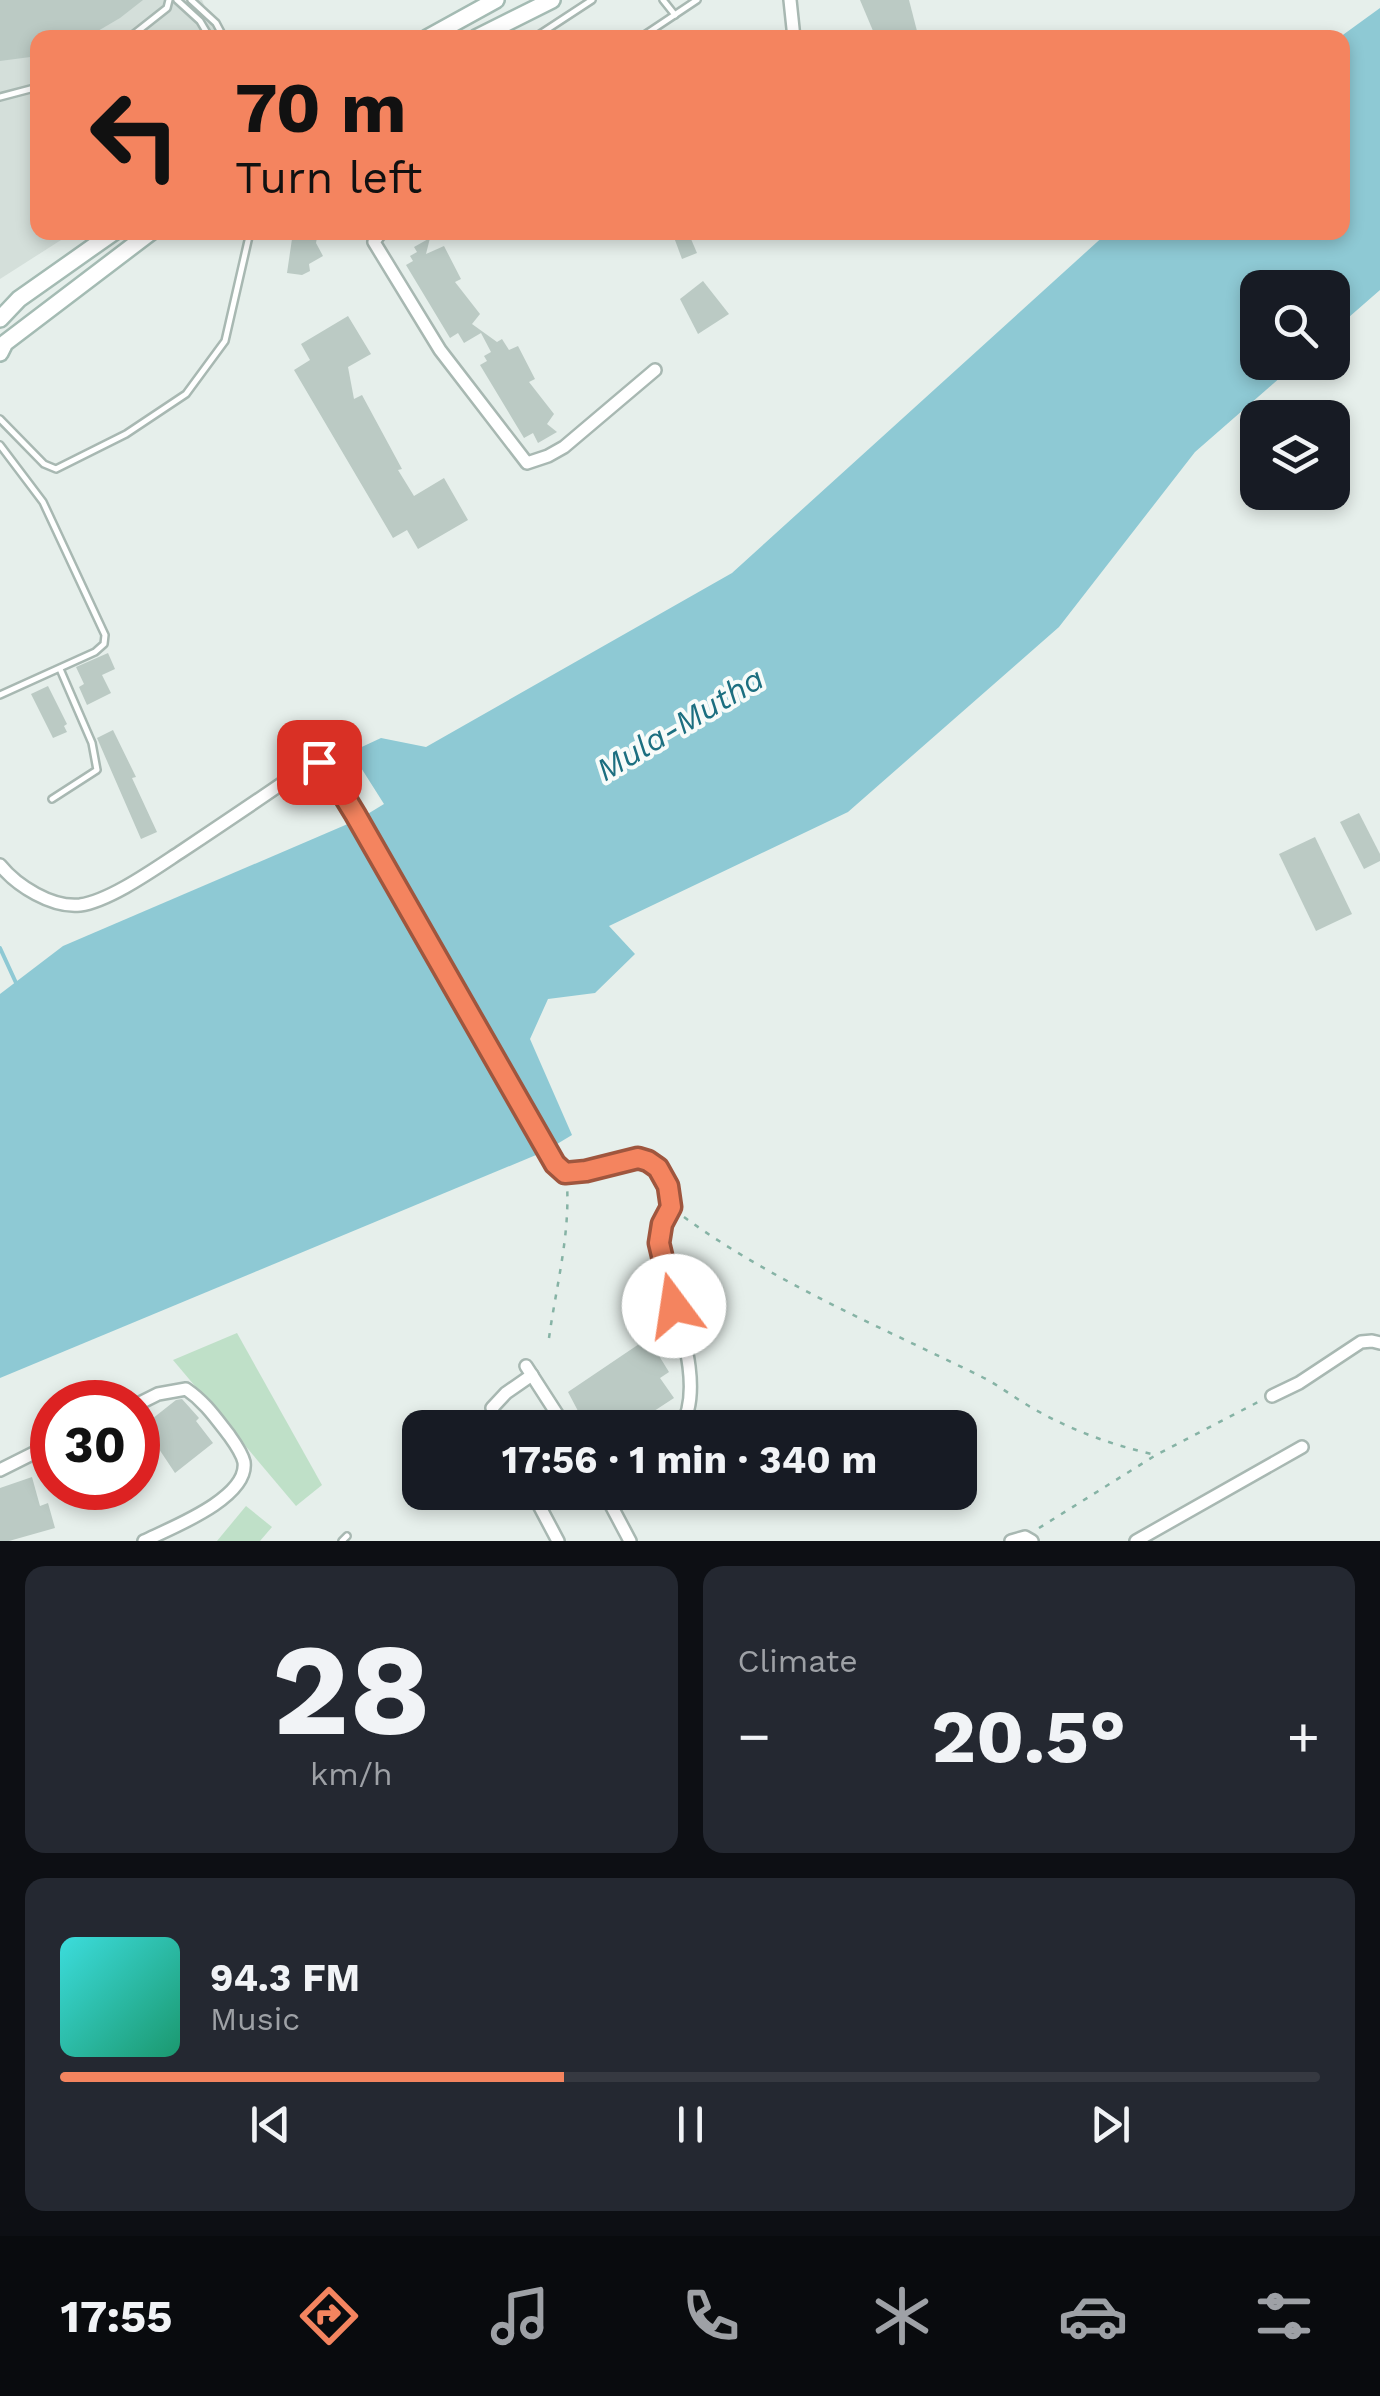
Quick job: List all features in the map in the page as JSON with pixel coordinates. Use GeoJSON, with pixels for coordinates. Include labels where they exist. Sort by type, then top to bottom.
{"type":"FeatureCollection","features":[{"type":"Feature","properties":{"kind":"main road"},"geometry":{"type":"LineString","coordinates":[[442,30],[496,0]]}},
{"type":"Feature","properties":{"kind":"main road"},"geometry":{"type":"LineString","coordinates":[[492,30],[552,0]]}},
{"type":"Feature","properties":{"kind":"main road"},"geometry":{"type":"LineString","coordinates":[[0,319],[19,299],[103,240]]}},
{"type":"Feature","properties":{"kind":"main road"},"geometry":{"type":"LineString","coordinates":[[0,353],[5,343],[141,240]]}},
{"type":"Feature","properties":{"kind":"street"},"geometry":{"type":"LineString","coordinates":[[790,0],[793,30]]}},
{"type":"Feature","properties":{"kind":"street"},"geometry":{"type":"LineString","coordinates":[[375,240],[440,350],[527,463],[564,446],[655,370]]}},
{"type":"Feature","properties":{"kind":"street"},"geometry":{"type":"LineString","coordinates":[[0,865],[43,897],[85,904],[133,883],[309,765],[319,762],[327,768],[555,1164],[565,1173],[638,1158],[658,1168],[668,1186],[671,1207],[662,1224],[659,1243],[689,1360],[687,1410]]}},
{"type":"Feature","properties":{"kind":"street"},"geometry":{"type":"LineString","coordinates":[[1272,1396],[1361,1342],[1380,1343]]}},
{"type":"Feature","properties":{"kind":"street"},"geometry":{"type":"LineString","coordinates":[[493,1410],[529,1370],[555,1410]]}},
{"type":"Feature","properties":{"kind":"street"},"geometry":{"type":"LineString","coordinates":[[144,1541],[230,1496],[243,1476],[244,1461],[204,1401],[186,1389],[160,1394]]}},
{"type":"Feature","properties":{"kind":"street"},"geometry":{"type":"LineString","coordinates":[[1136,1541],[1302,1447]]}},
{"type":"Feature","properties":{"kind":"street"},"geometry":{"type":"LineString","coordinates":[[0,1470],[30,1455]]}},
{"type":"Feature","properties":{"kind":"street"},"geometry":{"type":"LineString","coordinates":[[542,1510],[558,1541]]}},
{"type":"Feature","properties":{"kind":"street"},"geometry":{"type":"LineString","coordinates":[[614,1510],[630,1541]]}},
{"type":"Feature","properties":{"kind":"street"},"geometry":{"type":"LineString","coordinates":[[1010,1541],[1029,1539]]}},
{"type":"Feature","properties":{"kind":"lane"},"geometry":{"type":"LineString","coordinates":[[139,30],[167,8],[169,0]]}},
{"type":"Feature","properties":{"kind":"lane"},"geometry":{"type":"LineString","coordinates":[[177,0],[205,30]]}},
{"type":"Feature","properties":{"kind":"lane"},"geometry":{"type":"LineString","coordinates":[[191,0],[219,30]]}},
{"type":"Feature","properties":{"kind":"lane"},"geometry":{"type":"LineString","coordinates":[[546,30],[592,0]]}},
{"type":"Feature","properties":{"kind":"lane"},"geometry":{"type":"LineString","coordinates":[[663,0],[674,15]]}},
{"type":"Feature","properties":{"kind":"lane"},"geometry":{"type":"LineString","coordinates":[[652,30],[696,0]]}},
{"type":"Feature","properties":{"kind":"lane"},"geometry":{"type":"LineString","coordinates":[[0,97],[30,89]]}},
{"type":"Feature","properties":{"kind":"lane"},"geometry":{"type":"LineString","coordinates":[[0,419],[44,464],[56,470],[126,434],[186,394],[226,341],[248,240]]}},
{"type":"Feature","properties":{"kind":"lane"},"geometry":{"type":"LineString","coordinates":[[0,445],[43,502],[104,628],[104,644],[96,652],[0,695]]}},
{"type":"Feature","properties":{"kind":"lane"},"geometry":{"type":"LineString","coordinates":[[52,799],[97,770],[92,744],[60,668]]}},
{"type":"Feature","properties":{"kind":"path"},"geometry":{"type":"LineString","coordinates":[[548,1338],[568,1203],[565,1173]]}},
{"type":"Feature","properties":{"kind":"path"},"geometry":{"type":"LineString","coordinates":[[671,1207],[778,1276],[985,1379],[1031,1408],[1098,1440],[1156,1454]]}},
{"type":"Feature","properties":{"kind":"path"},"geometry":{"type":"LineString","coordinates":[[1029,1539],[1156,1454],[1272,1396]]}},
{"type":"Feature","properties":{"kind":"shaded area"},"geometry":{"type":"Polygon","coordinates":[[[0,0],[202,0],[215,30],[30,30],[30,240],[61,240],[0,279],[0,0]]]}},
{"type":"Feature","properties":{"kind":"green space"},"geometry":{"type":"Polygon","coordinates":[[[237,1333],[322,1485],[296,1506],[173,1360],[237,1333]]]}},
{"type":"Feature","properties":{"kind":"green space"},"geometry":{"type":"Polygon","coordinates":[[[246,1506],[272,1527],[260,1541],[217,1541],[246,1506]]]}},
{"type":"Feature","properties":{"kind":"water","name":"Mula-Mutha"},"geometry":{"type":"Polygon","coordinates":[[[1380,8],[1380,290],[1350,316],[1350,270],[1240,270],[1240,380],[1278,380],[1255,400],[1240,400],[1240,413],[1195,452],[1059,627],[848,812],[609,926],[635,954],[595,993],[548,999],[530,1039],[572,1135],[557,1144],[361,818],[384,804],[351,752],[381,738],[426,747],[732,573],[1099,240],[1350,240],[1350,30],[1380,8]]]}},
{"type":"Feature","properties":{"kind":"water"},"geometry":{"type":"Polygon","coordinates":[[[357,820],[548,1150],[0,1378],[0,994],[63,946],[357,820]]]}},
{"type":"Feature","properties":{"kind":"building"},"geometry":{"type":"Polygon","coordinates":[[[0,0],[143,0],[100,30],[30,30],[30,57],[0,61],[0,0]]]}},
{"type":"Feature","properties":{"kind":"building"},"geometry":{"type":"Polygon","coordinates":[[[860,0],[909,0],[917,30],[873,30],[860,0]]]}},
{"type":"Feature","properties":{"kind":"building"},"geometry":{"type":"Polygon","coordinates":[[[292,240],[317,240],[323,256],[309,264],[310,271],[302,275],[287,273],[292,240]]]}},
{"type":"Feature","properties":{"kind":"building"},"geometry":{"type":"Polygon","coordinates":[[[430,240],[426,254],[444,246],[461,279],[455,282],[480,314],[472,324],[497,342],[502,339],[509,350],[518,346],[535,379],[529,382],[554,414],[547,424],[557,432],[538,443],[533,433],[524,438],[480,365],[491,352],[481,333],[464,343],[458,333],[450,338],[406,265],[417,252],[414,247],[430,240]]]}},
{"type":"Feature","properties":{"kind":"building"},"geometry":{"type":"Polygon","coordinates":[[[675,240],[691,240],[697,253],[682,259],[675,240]]]}},
{"type":"Feature","properties":{"kind":"building"},"geometry":{"type":"Polygon","coordinates":[[[703,281],[729,314],[698,334],[680,299],[703,281]]]}},
{"type":"Feature","properties":{"kind":"building"},"geometry":{"type":"Polygon","coordinates":[[[348,316],[371,354],[348,367],[354,399],[362,395],[414,496],[444,478],[468,520],[418,549],[407,530],[393,538],[294,370],[310,360],[301,344],[348,316]]]}},
{"type":"Feature","properties":{"kind":"building"},"geometry":{"type":"Polygon","coordinates":[[[108,653],[115,669],[102,675],[111,693],[87,705],[76,667],[108,653]]]}},
{"type":"Feature","properties":{"kind":"building"},"geometry":{"type":"Polygon","coordinates":[[[48,686],[67,724],[67,732],[53,738],[31,694],[48,686]]]}},
{"type":"Feature","properties":{"kind":"building"},"geometry":{"type":"Polygon","coordinates":[[[113,730],[157,832],[141,839],[97,738],[113,730]]]}},
{"type":"Feature","properties":{"kind":"building"},"geometry":{"type":"Polygon","coordinates":[[[1359,813],[1380,854],[1380,861],[1364,869],[1340,822],[1359,813]]]}},
{"type":"Feature","properties":{"kind":"building"},"geometry":{"type":"Polygon","coordinates":[[[1315,837],[1352,914],[1316,931],[1279,854],[1315,837]]]}},
{"type":"Feature","properties":{"kind":"building"},"geometry":{"type":"Polygon","coordinates":[[[648,1338],[669,1372],[660,1378],[674,1398],[656,1410],[578,1410],[568,1392],[648,1338]]]}},
{"type":"Feature","properties":{"kind":"building"},"geometry":{"type":"Polygon","coordinates":[[[182,1399],[199,1418],[196,1421],[213,1443],[175,1473],[160,1450],[160,1413],[182,1399]]]}},
{"type":"Feature","properties":{"kind":"building"},"geometry":{"type":"Polygon","coordinates":[[[30,1478],[30,1510],[50,1510],[55,1528],[0,1541],[0,1488],[30,1478]]]}},
{"type":"Feature","properties":{"kind":"waterway"},"geometry":{"type":"LineString","coordinates":[[0,948],[17,985]]}},
{"type":"Feature","properties":{"kind":"route"},"geometry":{"type":"LineString","coordinates":[[319,762],[327,768],[355,814],[555,1164],[565,1173],[638,1158],[658,1168],[668,1186],[671,1207],[662,1224],[659,1243],[674,1306]]}}]}
